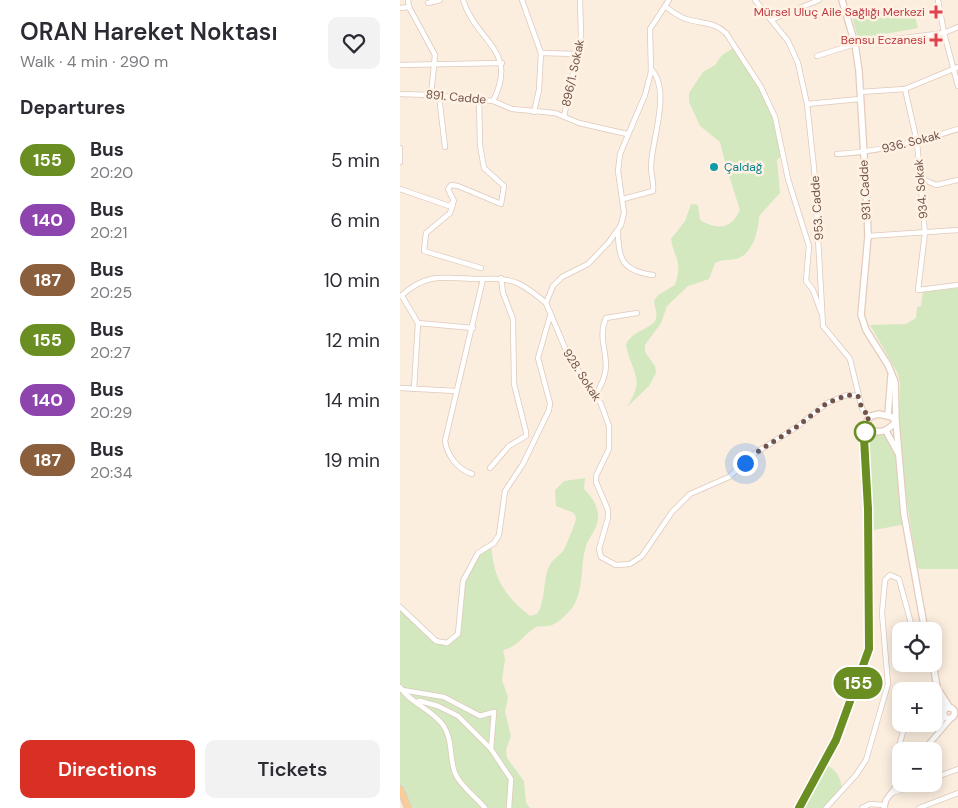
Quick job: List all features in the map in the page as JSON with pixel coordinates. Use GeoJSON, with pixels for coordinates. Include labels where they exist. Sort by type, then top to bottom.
{"type":"FeatureCollection","features":[{"type":"Feature","properties":{"kind":"main road","name":"931. Cadde"},"geometry":{"type":"LineString","coordinates":[[842,0],[855,44],[860,96],[868,236],[862,321],[891,374],[897,399],[896,422],[904,514],[923,622]]}},
{"type":"Feature","properties":{"kind":"main road"},"geometry":{"type":"LineString","coordinates":[[888,415],[891,374]]}},
{"type":"Feature","properties":{"kind":"main road"},"geometry":{"type":"LineString","coordinates":[[799,808],[836,740],[869,649],[869,516],[864,438],[868,428],[866,421],[870,417],[879,414],[888,415],[896,422],[886,431],[873,431],[868,428]]}},
{"type":"Feature","properties":{"kind":"main road"},"geometry":{"type":"LineString","coordinates":[[886,431],[900,458]]}},
{"type":"Feature","properties":{"kind":"main road"},"geometry":{"type":"LineString","coordinates":[[942,699],[950,710],[954,712],[954,716]]}},
{"type":"Feature","properties":{"kind":"main road"},"geometry":{"type":"LineString","coordinates":[[400,789],[408,808]]}},
{"type":"Feature","properties":{"kind":"street"},"geometry":{"type":"LineString","coordinates":[[408,0],[409,7],[432,48],[436,64],[431,95]]}},
{"type":"Feature","properties":{"kind":"street"},"geometry":{"type":"LineString","coordinates":[[428,3],[440,0]]}},
{"type":"Feature","properties":{"kind":"street"},"geometry":{"type":"LineString","coordinates":[[463,0],[467,12],[502,62],[503,76],[493,101]]}},
{"type":"Feature","properties":{"kind":"street"},"geometry":{"type":"LineString","coordinates":[[522,0],[541,53],[534,112]]}},
{"type":"Feature","properties":{"kind":"street","name":"896/1. Sokak"},"geometry":{"type":"LineString","coordinates":[[564,116],[581,35],[580,0]]}},
{"type":"Feature","properties":{"kind":"street"},"geometry":{"type":"LineString","coordinates":[[653,275],[639,272],[624,262],[619,256],[618,231],[624,212],[619,184],[618,161],[627,134],[645,95],[651,69],[650,29],[669,0]]}},
{"type":"Feature","properties":{"kind":"street","name":"953. Cadde"},"geometry":{"type":"LineString","coordinates":[[755,0],[794,52],[803,82],[807,104],[819,227],[822,315],[828,334],[850,359],[862,409],[870,417]]}},
{"type":"Feature","properties":{"kind":"street"},"geometry":{"type":"LineString","coordinates":[[798,0],[802,6]]}},
{"type":"Feature","properties":{"kind":"street"},"geometry":{"type":"LineString","coordinates":[[771,20],[819,0]]}},
{"type":"Feature","properties":{"kind":"street"},"geometry":{"type":"LineString","coordinates":[[938,0],[944,33],[955,68],[958,86]]}},
{"type":"Feature","properties":{"kind":"street"},"geometry":{"type":"LineString","coordinates":[[665,6],[685,18],[711,23],[719,27],[726,34],[760,87],[775,117],[788,179],[809,246],[806,281],[813,290],[822,315]]}},
{"type":"Feature","properties":{"kind":"street"},"geometry":{"type":"LineString","coordinates":[[400,8],[409,7]]}},
{"type":"Feature","properties":{"kind":"street"},"geometry":{"type":"LineString","coordinates":[[817,56],[855,44],[944,33],[958,27]]}},
{"type":"Feature","properties":{"kind":"street"},"geometry":{"type":"LineString","coordinates":[[541,53],[577,54]]}},
{"type":"Feature","properties":{"kind":"street"},"geometry":{"type":"LineString","coordinates":[[400,65],[502,62]]}},
{"type":"Feature","properties":{"kind":"street"},"geometry":{"type":"LineString","coordinates":[[807,104],[905,89],[955,68]]}},
{"type":"Feature","properties":{"kind":"street"},"geometry":{"type":"LineString","coordinates":[[622,198],[653,190],[651,168],[660,118],[660,86],[656,75],[651,69]]}},
{"type":"Feature","properties":{"kind":"street","name":"934. Sokak"},"geometry":{"type":"LineString","coordinates":[[905,89],[917,142],[925,233],[918,290],[958,285]]}},
{"type":"Feature","properties":{"kind":"street","name":"891. Cadde"},"geometry":{"type":"LineString","coordinates":[[400,94],[493,101],[512,109],[564,116],[579,123],[627,134]]}},
{"type":"Feature","properties":{"kind":"street"},"geometry":{"type":"LineString","coordinates":[[439,96],[445,147]]}},
{"type":"Feature","properties":{"kind":"street"},"geometry":{"type":"LineString","coordinates":[[479,99],[480,145],[484,168],[504,186],[501,204],[458,186],[451,185],[448,190],[454,201],[450,213],[426,233],[424,251],[481,268]]}},
{"type":"Feature","properties":{"kind":"street","name":"936. Sokak"},"geometry":{"type":"LineString","coordinates":[[837,154],[863,152],[917,142],[958,130]]}},
{"type":"Feature","properties":{"kind":"street"},"geometry":{"type":"LineString","coordinates":[[400,148],[400,162]]}},
{"type":"Feature","properties":{"kind":"street"},"geometry":{"type":"LineString","coordinates":[[920,178],[936,185],[958,180]]}},
{"type":"Feature","properties":{"kind":"street"},"geometry":{"type":"LineString","coordinates":[[400,189],[449,206],[453,204]]}},
{"type":"Feature","properties":{"kind":"street"},"geometry":{"type":"LineString","coordinates":[[868,236],[958,230]]}},
{"type":"Feature","properties":{"kind":"street"},"geometry":{"type":"LineString","coordinates":[[414,389],[418,323],[401,296],[409,287],[430,278],[501,278],[522,284],[546,303],[550,290],[556,282],[588,264],[618,231]]}},
{"type":"Feature","properties":{"kind":"street"},"geometry":{"type":"LineString","coordinates":[[501,278],[503,293],[513,320],[514,384],[526,426],[526,436]]}},
{"type":"Feature","properties":{"kind":"street"},"geometry":{"type":"LineString","coordinates":[[472,474],[461,470],[446,447],[445,441],[483,279]]}},
{"type":"Feature","properties":{"kind":"street","name":"928. Sokak"},"geometry":{"type":"LineString","coordinates":[[546,303],[568,355],[606,414],[609,426],[609,448],[596,476],[596,482],[608,510],[607,526],[599,549],[606,561],[622,566],[636,561],[642,556],[672,512],[690,494],[729,477],[754,454],[798,426],[827,403],[847,395],[858,396]]}},
{"type":"Feature","properties":{"kind":"street"},"geometry":{"type":"LineString","coordinates":[[595,396],[605,379],[607,369],[603,329],[606,318],[637,313]]}},
{"type":"Feature","properties":{"kind":"street"},"geometry":{"type":"LineString","coordinates":[[400,607],[436,641],[447,644],[455,638],[459,631],[463,581],[478,553],[494,543],[499,535],[505,491],[524,464],[549,410],[550,403],[538,358],[550,316]]}},
{"type":"Feature","properties":{"kind":"street"},"geometry":{"type":"LineString","coordinates":[[418,323],[473,328]]}},
{"type":"Feature","properties":{"kind":"street"},"geometry":{"type":"LineString","coordinates":[[400,388],[456,392]]}},
{"type":"Feature","properties":{"kind":"street"},"geometry":{"type":"LineString","coordinates":[[526,436],[534,440]]}},
{"type":"Feature","properties":{"kind":"street"},"geometry":{"type":"LineString","coordinates":[[490,468],[509,446],[526,436]]}},
{"type":"Feature","properties":{"kind":"street"},"geometry":{"type":"LineString","coordinates":[[826,808],[856,775],[866,760],[888,684],[882,613],[885,580],[890,575],[900,579],[911,622]]}},
{"type":"Feature","properties":{"kind":"street"},"geometry":{"type":"LineString","coordinates":[[401,688],[443,725],[448,735],[456,774],[485,808]]}},
{"type":"Feature","properties":{"kind":"street"},"geometry":{"type":"LineString","coordinates":[[401,688],[444,697],[478,716],[485,716],[494,712],[491,749]]}},
{"type":"Feature","properties":{"kind":"street"},"geometry":{"type":"LineString","coordinates":[[417,702],[433,704],[458,716],[491,749],[511,779],[509,808]]}},
{"type":"Feature","properties":{"kind":"street"},"geometry":{"type":"LineString","coordinates":[[930,742],[950,710]]}},
{"type":"Feature","properties":{"kind":"street"},"geometry":{"type":"LineString","coordinates":[[936,734],[954,716]]}},
{"type":"Feature","properties":{"kind":"street"},"geometry":{"type":"LineString","coordinates":[[942,775],[958,769]]}},
{"type":"Feature","properties":{"kind":"street"},"geometry":{"type":"LineString","coordinates":[[862,808],[870,804],[884,806],[892,794],[897,792]]}},
{"type":"Feature","properties":{"kind":"street"},"geometry":{"type":"LineString","coordinates":[[919,808],[958,793]]}},
{"type":"Feature","properties":{"kind":"green space"},"geometry":{"type":"Polygon","coordinates":[[[897,7],[898,13],[913,9],[918,28],[858,39],[852,15],[897,7]]]}},
{"type":"Feature","properties":{"kind":"green space"},"geometry":{"type":"Polygon","coordinates":[[[735,47],[761,87],[775,117],[783,154],[777,160],[780,193],[759,216],[756,235],[746,253],[735,259],[715,263],[709,279],[688,286],[667,306],[661,323],[645,345],[645,352],[655,366],[656,373],[649,386],[627,407],[633,397],[637,382],[626,345],[633,336],[654,322],[657,314],[654,301],[658,295],[675,285],[678,261],[671,239],[685,221],[691,204],[698,205],[700,220],[717,227],[728,225],[740,210],[720,142],[700,126],[689,102],[689,93],[703,72],[715,65],[722,55],[735,47]]]}},
{"type":"Feature","properties":{"kind":"green space"},"geometry":{"type":"Polygon","coordinates":[[[958,288],[958,569],[920,569],[917,567],[905,489],[899,421],[900,383],[897,372],[870,325],[906,324],[916,318],[917,307],[921,306],[923,292],[958,288]]]}},
{"type":"Feature","properties":{"kind":"green space"},"geometry":{"type":"Polygon","coordinates":[[[873,431],[886,431],[900,458],[906,524],[869,531],[864,447],[873,431]]]}},
{"type":"Feature","properties":{"kind":"green space"},"geometry":{"type":"Polygon","coordinates":[[[585,478],[584,489],[594,502],[598,519],[585,550],[580,587],[576,601],[570,611],[558,622],[535,628],[516,644],[503,650],[505,659],[502,680],[508,697],[505,712],[511,736],[506,750],[507,758],[524,781],[526,803],[530,808],[408,808],[400,789],[400,608],[436,641],[447,643],[458,634],[461,596],[467,573],[481,553],[491,545],[492,557],[498,577],[507,593],[530,616],[537,614],[540,609],[549,566],[564,549],[576,518],[574,513],[556,506],[555,490],[564,481],[585,478]]]}},
{"type":"Feature","properties":{"kind":"green space"},"geometry":{"type":"Polygon","coordinates":[[[824,764],[832,768],[837,774],[842,790],[826,808],[799,808],[824,764]]]}},
{"type":"Feature","properties":{"kind":"bus line","name":"155"},"geometry":{"type":"LineString","coordinates":[[799,808],[836,740],[861,676],[869,649],[868,509],[864,438],[868,428]]}},
{"type":"Feature","properties":{"kind":"place","name":"Mürsel Uluç Aile Sağlığı Merkezi"},"geometry":{"type":"Point","coordinates":[936,12]}},
{"type":"Feature","properties":{"kind":"place","name":"Bensu Eczanesi"},"geometry":{"type":"Point","coordinates":[936,40]}},
{"type":"Feature","properties":{"kind":"place","name":"Çaldağ"},"geometry":{"type":"Point","coordinates":[714,167]}},
{"type":"Feature","properties":{"kind":"route"},"geometry":{"type":"LineString","coordinates":[[745,463],[754,454],[786,435],[827,403],[840,396],[852,394],[858,396],[862,409],[870,417],[866,421],[868,428],[865,432]]}}]}
